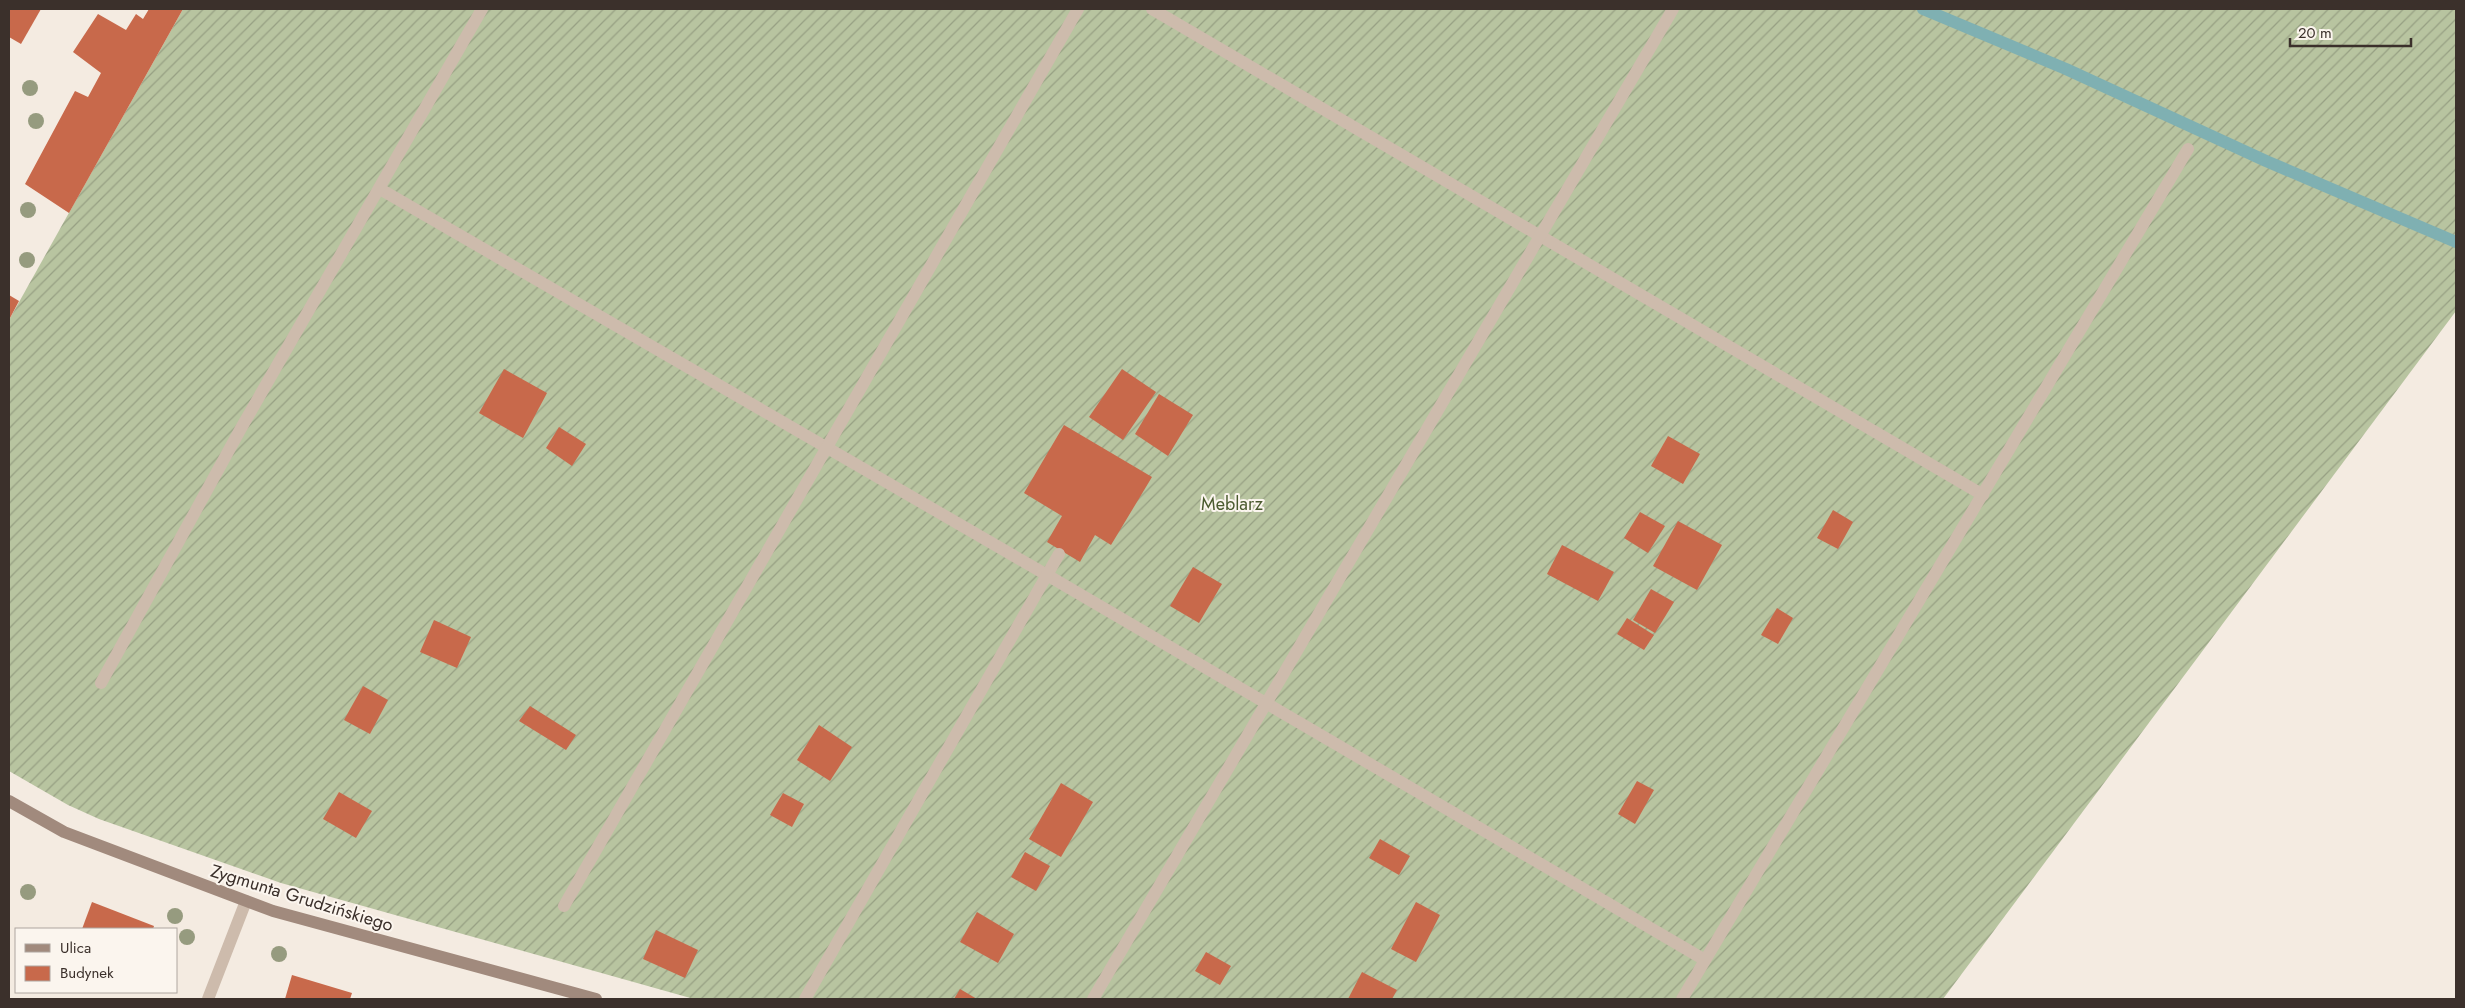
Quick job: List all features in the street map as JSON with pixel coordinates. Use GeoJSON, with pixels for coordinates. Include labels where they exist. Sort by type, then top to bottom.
{"type":"FeatureCollection","features":[{"type":"Feature","properties":{"kind":"street"},"geometry":{"type":"LineString","coordinates":[[100,682],[240,430],[482,9]]}},
{"type":"Feature","properties":{"kind":"street"},"geometry":{"type":"LineString","coordinates":[[564,906],[1078,9]]}},
{"type":"Feature","properties":{"kind":"street"},"geometry":{"type":"LineString","coordinates":[[1152,9],[1983,495]]}},
{"type":"Feature","properties":{"kind":"street"},"geometry":{"type":"LineString","coordinates":[[1093,999],[1673,9]]}},
{"type":"Feature","properties":{"kind":"street"},"geometry":{"type":"LineString","coordinates":[[1682,999],[2188,149]]}},
{"type":"Feature","properties":{"kind":"street"},"geometry":{"type":"LineString","coordinates":[[380,189],[1047,575],[1705,960]]}},
{"type":"Feature","properties":{"kind":"street"},"geometry":{"type":"LineString","coordinates":[[805,999],[1059,554]]}},
{"type":"Feature","properties":{"kind":"street","name":"Zygmunta Grudzińskiego"},"geometry":{"type":"LineString","coordinates":[[9,801],[64,832],[246,901],[335,929],[596,999]]}},
{"type":"Feature","properties":{"kind":"street"},"geometry":{"type":"LineString","coordinates":[[208,999],[246,901]]}},
{"type":"Feature","properties":{"kind":"green space","name":"Meblarz"},"geometry":{"type":"Polygon","coordinates":[[[183,9],[2456,9],[2456,311],[1943,999],[694,999],[281,883],[99,819],[68,805],[9,771],[9,320],[183,9]]]}},
{"type":"Feature","properties":{"kind":"building"},"geometry":{"type":"Polygon","coordinates":[[[9,9],[41,9],[21,44],[9,37],[9,9]]]}},
{"type":"Feature","properties":{"kind":"building"},"geometry":{"type":"Polygon","coordinates":[[[149,9],[183,9],[69,213],[25,184],[75,91],[88,97],[101,73],[73,52],[98,14],[126,30],[136,14],[143,19],[149,9]]]}},
{"type":"Feature","properties":{"kind":"building"},"geometry":{"type":"Polygon","coordinates":[[[9,295],[19,301],[9,320],[9,295]]]}},
{"type":"Feature","properties":{"kind":"building"},"geometry":{"type":"Polygon","coordinates":[[[504,369],[547,393],[523,438],[479,413],[504,369]]]}},
{"type":"Feature","properties":{"kind":"building"},"geometry":{"type":"Polygon","coordinates":[[[1122,369],[1156,392],[1123,440],[1089,417],[1122,369]]]}},
{"type":"Feature","properties":{"kind":"building"},"geometry":{"type":"Polygon","coordinates":[[[1159,394],[1193,415],[1168,456],[1135,434],[1159,394]]]}},
{"type":"Feature","properties":{"kind":"building"},"geometry":{"type":"Polygon","coordinates":[[[1064,425],[1152,477],[1111,545],[1095,535],[1080,562],[1047,542],[1062,516],[1024,493],[1064,425]]]}},
{"type":"Feature","properties":{"kind":"building"},"geometry":{"type":"Polygon","coordinates":[[[559,427],[586,444],[572,466],[546,448],[559,427]]]}},
{"type":"Feature","properties":{"kind":"building"},"geometry":{"type":"Polygon","coordinates":[[[1668,436],[1700,454],[1683,484],[1651,466],[1668,436]]]}},
{"type":"Feature","properties":{"kind":"building"},"geometry":{"type":"Polygon","coordinates":[[[1833,510],[1853,522],[1838,549],[1817,538],[1833,510]]]}},
{"type":"Feature","properties":{"kind":"building"},"geometry":{"type":"Polygon","coordinates":[[[1640,512],[1665,526],[1648,553],[1624,538],[1640,512]]]}},
{"type":"Feature","properties":{"kind":"building"},"geometry":{"type":"Polygon","coordinates":[[[1678,521],[1722,545],[1697,590],[1653,566],[1678,521]]]}},
{"type":"Feature","properties":{"kind":"building"},"geometry":{"type":"Polygon","coordinates":[[[1562,545],[1614,572],[1598,601],[1547,574],[1562,545]]]}},
{"type":"Feature","properties":{"kind":"building"},"geometry":{"type":"Polygon","coordinates":[[[1193,567],[1222,584],[1199,623],[1170,606],[1193,567]]]}},
{"type":"Feature","properties":{"kind":"building"},"geometry":{"type":"Polygon","coordinates":[[[1651,589],[1674,602],[1655,633],[1633,620],[1651,589]]]}},
{"type":"Feature","properties":{"kind":"building"},"geometry":{"type":"Polygon","coordinates":[[[1777,608],[1793,618],[1778,644],[1761,635],[1777,608]]]}},
{"type":"Feature","properties":{"kind":"building"},"geometry":{"type":"Polygon","coordinates":[[[1627,618],[1654,635],[1644,650],[1617,634],[1627,618]]]}},
{"type":"Feature","properties":{"kind":"building"},"geometry":{"type":"Polygon","coordinates":[[[434,620],[471,637],[457,668],[420,652],[434,620]]]}},
{"type":"Feature","properties":{"kind":"building"},"geometry":{"type":"Polygon","coordinates":[[[363,686],[388,700],[370,734],[344,720],[363,686]]]}},
{"type":"Feature","properties":{"kind":"building"},"geometry":{"type":"Polygon","coordinates":[[[530,706],[576,735],[566,750],[519,721],[530,706]]]}},
{"type":"Feature","properties":{"kind":"building"},"geometry":{"type":"Polygon","coordinates":[[[819,725],[852,747],[830,781],[797,760],[819,725]]]}},
{"type":"Feature","properties":{"kind":"building"},"geometry":{"type":"Polygon","coordinates":[[[1637,781],[1654,790],[1635,824],[1618,814],[1637,781]]]}},
{"type":"Feature","properties":{"kind":"building"},"geometry":{"type":"Polygon","coordinates":[[[1061,783],[1093,802],[1061,857],[1029,839],[1061,783]]]}},
{"type":"Feature","properties":{"kind":"building"},"geometry":{"type":"Polygon","coordinates":[[[339,792],[372,811],[356,838],[323,819],[339,792]]]}},
{"type":"Feature","properties":{"kind":"building"},"geometry":{"type":"Polygon","coordinates":[[[783,793],[804,804],[792,827],[770,815],[783,793]]]}},
{"type":"Feature","properties":{"kind":"building"},"geometry":{"type":"Polygon","coordinates":[[[1380,839],[1410,856],[1399,875],[1369,858],[1380,839]]]}},
{"type":"Feature","properties":{"kind":"building"},"geometry":{"type":"Polygon","coordinates":[[[1025,852],[1050,866],[1036,891],[1011,877],[1025,852]]]}},
{"type":"Feature","properties":{"kind":"building"},"geometry":{"type":"Polygon","coordinates":[[[92,902],[154,926],[153,928],[82,928],[92,902]]]}},
{"type":"Feature","properties":{"kind":"building"},"geometry":{"type":"Polygon","coordinates":[[[1416,902],[1440,915],[1416,962],[1391,949],[1416,902]]]}},
{"type":"Feature","properties":{"kind":"building"},"geometry":{"type":"Polygon","coordinates":[[[977,912],[1014,934],[998,963],[960,942],[977,912]]]}},
{"type":"Feature","properties":{"kind":"building"},"geometry":{"type":"Polygon","coordinates":[[[656,930],[698,950],[685,978],[643,959],[656,930]]]}},
{"type":"Feature","properties":{"kind":"building"},"geometry":{"type":"Polygon","coordinates":[[[1206,952],[1231,966],[1220,985],[1195,971],[1206,952]]]}},
{"type":"Feature","properties":{"kind":"building"},"geometry":{"type":"Polygon","coordinates":[[[1362,972],[1397,990],[1392,999],[1348,999],[1362,972]]]}},
{"type":"Feature","properties":{"kind":"building"},"geometry":{"type":"Polygon","coordinates":[[[292,975],[352,993],[350,999],[285,999],[292,975]]]}},
{"type":"Feature","properties":{"kind":"building"},"geometry":{"type":"Polygon","coordinates":[[[960,989],[977,999],[954,999],[960,989]]]}},
{"type":"Feature","properties":{"kind":"waterway"},"geometry":{"type":"LineString","coordinates":[[1923,9],[2066,69],[2266,161],[2456,242]]}}]}
